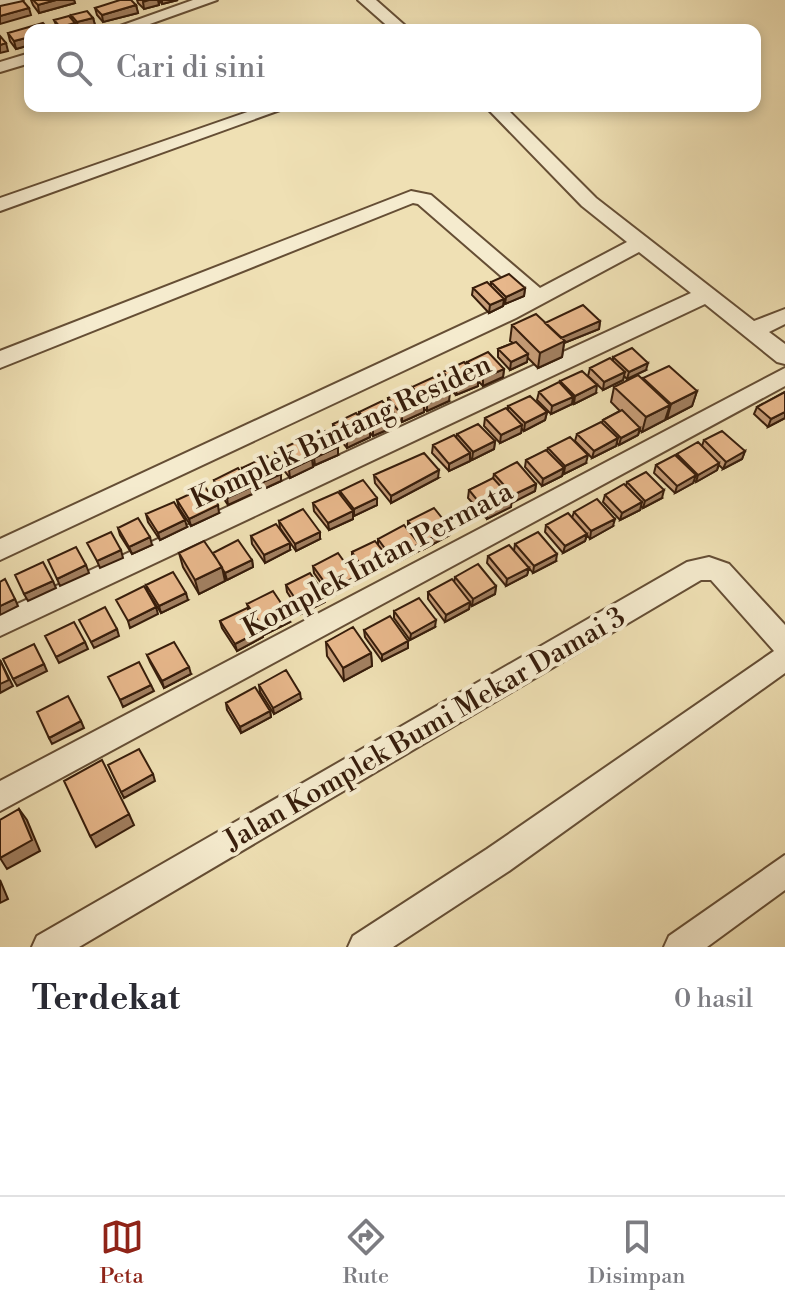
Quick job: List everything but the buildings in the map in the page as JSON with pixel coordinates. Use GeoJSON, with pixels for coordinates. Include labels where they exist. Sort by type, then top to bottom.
{"type":"FeatureCollection","features":[{"type":"Feature","properties":{"kind":"street"},"geometry":{"type":"LineString","coordinates":[[0,4],[15,0]]}},
{"type":"Feature","properties":{"kind":"street"},"geometry":{"type":"LineString","coordinates":[[135,24],[209,0]]}},
{"type":"Feature","properties":{"kind":"street"},"geometry":{"type":"LineString","coordinates":[[366,0],[395,24]]}},
{"type":"Feature","properties":{"kind":"street"},"geometry":{"type":"LineString","coordinates":[[0,67],[24,60]]}},
{"type":"Feature","properties":{"kind":"street"},"geometry":{"type":"LineString","coordinates":[[0,205],[265,112]]}},
{"type":"Feature","properties":{"kind":"street"},"geometry":{"type":"LineString","coordinates":[[500,112],[589,202],[785,356]]}},
{"type":"Feature","properties":{"kind":"street"},"geometry":{"type":"LineString","coordinates":[[0,360],[411,197],[424,199],[539,298]]}},
{"type":"Feature","properties":{"kind":"street"},"geometry":{"type":"LineString","coordinates":[[0,550],[539,298],[640,243]]}},
{"type":"Feature","properties":{"kind":"street","name":"Komplek Bintang Residen"},"geometry":{"type":"LineString","coordinates":[[0,624],[707,294]]}},
{"type":"Feature","properties":{"kind":"street"},"geometry":{"type":"LineString","coordinates":[[753,330],[785,316]]}},
{"type":"Feature","properties":{"kind":"street","name":"Komplek Intan Permata"},"geometry":{"type":"LineString","coordinates":[[0,797],[785,376]]}},
{"type":"Feature","properties":{"kind":"street","name":"Jalan Komplek Bumi Mekar Damai 3"},"geometry":{"type":"LineString","coordinates":[[48,947],[696,570],[709,568],[720,572],[785,644]]}},
{"type":"Feature","properties":{"kind":"street"},"geometry":{"type":"LineString","coordinates":[[364,947],[498,860],[785,658]]}},
{"type":"Feature","properties":{"kind":"street"},"geometry":{"type":"LineString","coordinates":[[680,947],[785,871]]}}]}
